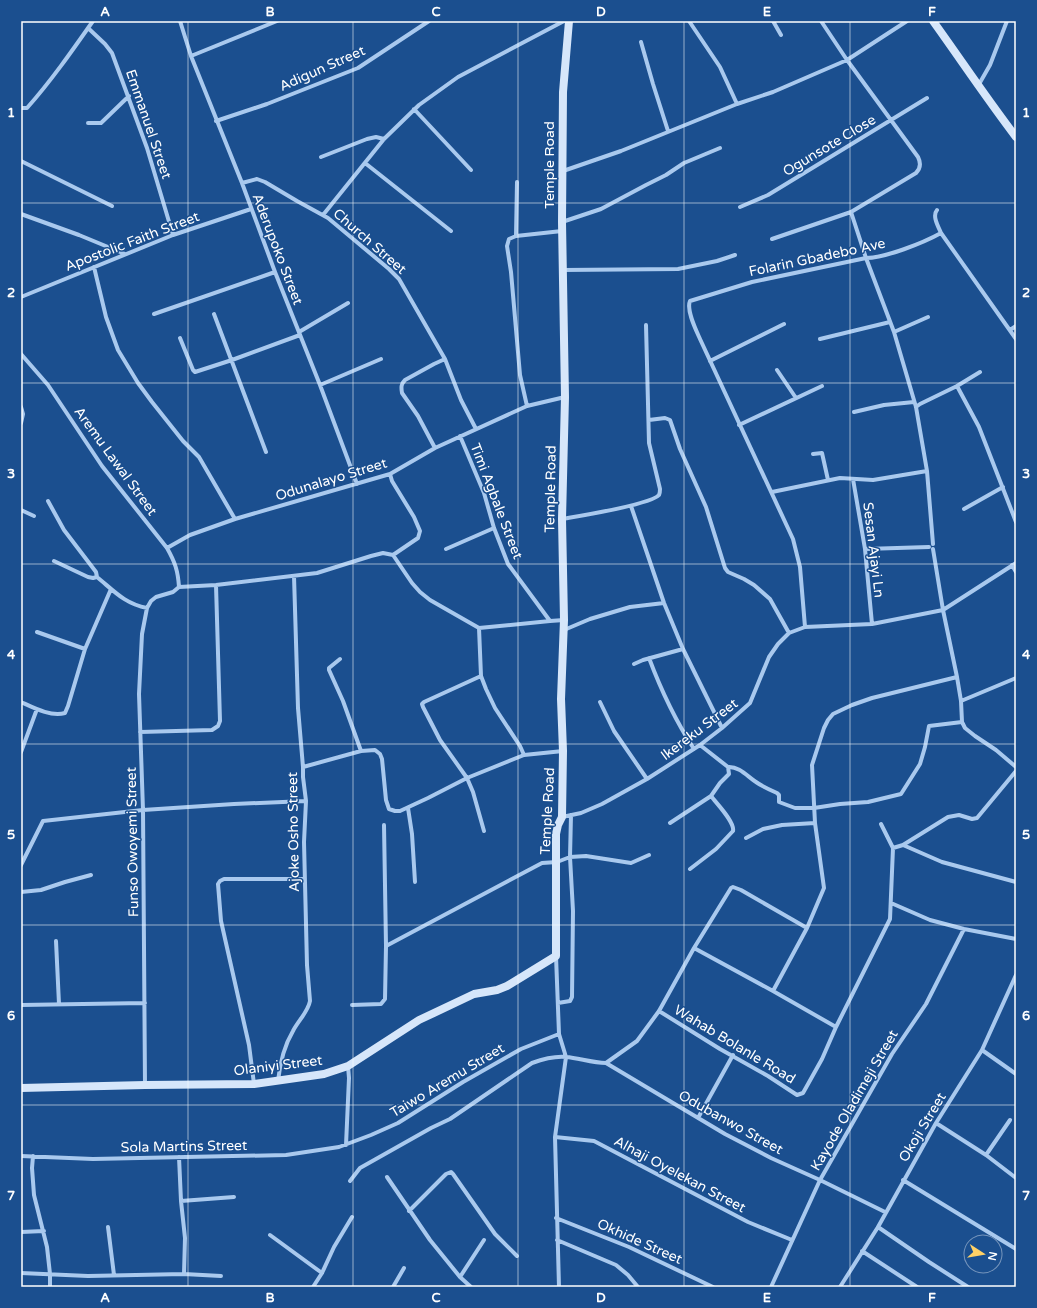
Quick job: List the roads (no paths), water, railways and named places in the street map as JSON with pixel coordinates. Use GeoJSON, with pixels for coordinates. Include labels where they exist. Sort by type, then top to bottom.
{"type":"FeatureCollection","features":[{"type":"Feature","properties":{"kind":"street"},"geometry":{"type":"LineString","coordinates":[[21,108],[27,108],[56,72],[93,21]]}},
{"type":"Feature","properties":{"kind":"street","name":"Aderupoko Street"},"geometry":{"type":"LineString","coordinates":[[180,21],[191,56],[242,183],[274,272],[320,385],[357,484]]}},
{"type":"Feature","properties":{"kind":"street"},"geometry":{"type":"LineString","coordinates":[[191,56],[277,21]]}},
{"type":"Feature","properties":{"kind":"street","name":"Adigun Street"},"geometry":{"type":"LineString","coordinates":[[216,121],[267,104],[358,68],[430,21]]}},
{"type":"Feature","properties":{"kind":"street"},"geometry":{"type":"LineString","coordinates":[[323,215],[384,139],[414,109],[458,77],[564,21]]}},
{"type":"Feature","properties":{"kind":"street","name":"Temple Road"},"geometry":{"type":"LineString","coordinates":[[556,956],[556,834],[558,824],[562,817],[563,750],[561,699],[564,630],[562,519],[565,397],[562,231],[563,92],[569,21]]}},
{"type":"Feature","properties":{"kind":"street"},"geometry":{"type":"LineString","coordinates":[[689,21],[720,67],[737,104]]}},
{"type":"Feature","properties":{"kind":"street"},"geometry":{"type":"LineString","coordinates":[[773,21],[781,35]]}},
{"type":"Feature","properties":{"kind":"street"},"geometry":{"type":"LineString","coordinates":[[772,239],[851,212],[916,173],[920,169],[918,157],[847,60],[821,21]]}},
{"type":"Feature","properties":{"kind":"street"},"geometry":{"type":"LineString","coordinates":[[562,171],[621,151],[737,104],[773,92],[847,60],[907,21]]}},
{"type":"Feature","properties":{"kind":"street"},"geometry":{"type":"LineString","coordinates":[[933,21],[963,62],[978,86],[1016,137]]}},
{"type":"Feature","properties":{"kind":"street"},"geometry":{"type":"LineString","coordinates":[[978,86],[990,65],[1007,21]]}},
{"type":"Feature","properties":{"kind":"street","name":"Emmanuel Street"},"geometry":{"type":"LineString","coordinates":[[88,28],[105,44],[112,54],[129,96],[147,148],[173,235]]}},
{"type":"Feature","properties":{"kind":"street"},"geometry":{"type":"LineString","coordinates":[[641,42],[668,131]]}},
{"type":"Feature","properties":{"kind":"street"},"geometry":{"type":"LineString","coordinates":[[88,123],[101,123],[129,96]]}},
{"type":"Feature","properties":{"kind":"street","name":"Ogunsote Close"},"geometry":{"type":"LineString","coordinates":[[740,206],[768,195],[927,98]]}},
{"type":"Feature","properties":{"kind":"street"},"geometry":{"type":"LineString","coordinates":[[414,109],[470,170]]}},
{"type":"Feature","properties":{"kind":"street"},"geometry":{"type":"LineString","coordinates":[[321,157],[367,139],[376,137],[384,139]]}},
{"type":"Feature","properties":{"kind":"street"},"geometry":{"type":"LineString","coordinates":[[562,222],[602,209],[666,175],[684,163],[720,148]]}},
{"type":"Feature","properties":{"kind":"street"},"geometry":{"type":"LineString","coordinates":[[21,162],[112,206]]}},
{"type":"Feature","properties":{"kind":"street"},"geometry":{"type":"LineString","coordinates":[[365,163],[451,231]]}},
{"type":"Feature","properties":{"kind":"street","name":"Church Street"},"geometry":{"type":"LineString","coordinates":[[242,183],[257,179],[265,182],[323,215],[389,269],[399,279],[445,359],[461,400],[476,428]]}},
{"type":"Feature","properties":{"kind":"street"},"geometry":{"type":"LineString","coordinates":[[516,236],[517,182]]}},
{"type":"Feature","properties":{"kind":"street","name":"Apostolic Faith Street"},"geometry":{"type":"LineString","coordinates":[[21,297],[173,235],[251,208]]}},
{"type":"Feature","properties":{"kind":"street"},"geometry":{"type":"LineString","coordinates":[[937,210],[935,212],[935,216],[941,233],[1016,339]]}},
{"type":"Feature","properties":{"kind":"street"},"geometry":{"type":"LineString","coordinates":[[851,212],[866,258],[894,332],[916,407],[927,471],[932,547],[943,610],[958,678],[962,722],[965,728],[974,736],[996,750],[1016,767]]}},
{"type":"Feature","properties":{"kind":"street"},"geometry":{"type":"LineString","coordinates":[[21,214],[79,235],[125,254]]}},
{"type":"Feature","properties":{"kind":"street"},"geometry":{"type":"LineString","coordinates":[[527,406],[520,375],[511,272],[506,246],[509,239],[516,236],[562,231]]}},
{"type":"Feature","properties":{"kind":"street","name":"Folarin Gbadebo Ave"},"geometry":{"type":"LineString","coordinates":[[710,361],[689,310],[690,301],[752,282],[866,258],[875,258],[922,242],[941,233]]}},
{"type":"Feature","properties":{"kind":"street"},"geometry":{"type":"LineString","coordinates":[[563,270],[678,269],[717,261],[735,255]]}},
{"type":"Feature","properties":{"kind":"street"},"geometry":{"type":"LineString","coordinates":[[94,267],[106,317],[118,350],[138,383],[152,402],[183,441],[199,457],[235,519]]}},
{"type":"Feature","properties":{"kind":"street"},"geometry":{"type":"LineString","coordinates":[[154,314],[274,272]]}},
{"type":"Feature","properties":{"kind":"street"},"geometry":{"type":"LineString","coordinates":[[180,338],[194,372],[232,360],[299,334],[348,303]]}},
{"type":"Feature","properties":{"kind":"street"},"geometry":{"type":"LineString","coordinates":[[214,314],[266,452]]}},
{"type":"Feature","properties":{"kind":"street"},"geometry":{"type":"LineString","coordinates":[[894,332],[928,317]]}},
{"type":"Feature","properties":{"kind":"street"},"geometry":{"type":"LineString","coordinates":[[820,339],[890,322]]}},
{"type":"Feature","properties":{"kind":"street"},"geometry":{"type":"LineString","coordinates":[[784,324],[710,361],[793,539],[800,567],[805,627]]}},
{"type":"Feature","properties":{"kind":"street"},"geometry":{"type":"LineString","coordinates":[[562,519],[631,506],[644,502],[660,494],[649,443],[646,325]]}},
{"type":"Feature","properties":{"kind":"street"},"geometry":{"type":"LineString","coordinates":[[1010,330],[1016,326]]}},
{"type":"Feature","properties":{"kind":"street","name":"Aremu Lawal Street"},"geometry":{"type":"LineString","coordinates":[[21,354],[48,385],[102,466],[167,548],[174,560],[178,574],[179,587]]}},
{"type":"Feature","properties":{"kind":"street"},"geometry":{"type":"LineString","coordinates":[[320,385],[381,359]]}},
{"type":"Feature","properties":{"kind":"street"},"geometry":{"type":"LineString","coordinates":[[435,448],[401,388],[405,380],[445,359]]}},
{"type":"Feature","properties":{"kind":"street"},"geometry":{"type":"LineString","coordinates":[[777,370],[796,398]]}},
{"type":"Feature","properties":{"kind":"street"},"geometry":{"type":"LineString","coordinates":[[916,407],[980,372]]}},
{"type":"Feature","properties":{"kind":"street"},"geometry":{"type":"LineString","coordinates":[[739,425],[822,386]]}},
{"type":"Feature","properties":{"kind":"street"},"geometry":{"type":"LineString","coordinates":[[956,386],[979,427],[1016,522]]}},
{"type":"Feature","properties":{"kind":"street","name":"Odunalayo Street"},"geometry":{"type":"LineString","coordinates":[[167,548],[190,535],[235,519],[390,474],[435,448],[476,428],[527,406],[565,397]]}},
{"type":"Feature","properties":{"kind":"street"},"geometry":{"type":"LineString","coordinates":[[854,412],[884,405],[914,402]]}},
{"type":"Feature","properties":{"kind":"street"},"geometry":{"type":"LineString","coordinates":[[21,407],[23,414],[21,423]]}},
{"type":"Feature","properties":{"kind":"street"},"geometry":{"type":"LineString","coordinates":[[649,420],[665,418],[670,420],[680,449],[706,507],[725,568],[728,572],[749,582],[770,599],[789,633]]}},
{"type":"Feature","properties":{"kind":"street","name":"Timi Agbale Street"},"geometry":{"type":"LineString","coordinates":[[460,436],[484,493],[494,528],[508,564],[550,621]]}},
{"type":"Feature","properties":{"kind":"street"},"geometry":{"type":"LineString","coordinates":[[813,454],[822,453],[828,480]]}},
{"type":"Feature","properties":{"kind":"street"},"geometry":{"type":"LineString","coordinates":[[772,492],[840,478],[873,480],[927,471]]}},
{"type":"Feature","properties":{"kind":"street"},"geometry":{"type":"LineString","coordinates":[[390,474],[392,481],[414,517],[420,531],[418,538],[393,555]]}},
{"type":"Feature","properties":{"kind":"street","name":"Sesan Ajayi Ln"},"geometry":{"type":"LineString","coordinates":[[853,479],[865,549],[872,624]]}},
{"type":"Feature","properties":{"kind":"street"},"geometry":{"type":"LineString","coordinates":[[964,509],[1003,487]]}},
{"type":"Feature","properties":{"kind":"street"},"geometry":{"type":"LineString","coordinates":[[48,501],[64,530],[96,572],[97,577],[128,602],[147,608]]}},
{"type":"Feature","properties":{"kind":"street"},"geometry":{"type":"LineString","coordinates":[[631,506],[664,603],[683,649],[722,728]]}},
{"type":"Feature","properties":{"kind":"street"},"geometry":{"type":"LineString","coordinates":[[21,510],[34,516]]}},
{"type":"Feature","properties":{"kind":"street"},"geometry":{"type":"LineString","coordinates":[[446,549],[494,528]]}},
{"type":"Feature","properties":{"kind":"street"},"geometry":{"type":"LineString","coordinates":[[865,549],[932,547]]}},
{"type":"Feature","properties":{"kind":"street"},"geometry":{"type":"LineString","coordinates":[[179,587],[216,585],[317,573],[383,553],[393,555],[420,592],[430,600],[479,628],[564,620]]}},
{"type":"Feature","properties":{"kind":"street"},"geometry":{"type":"LineString","coordinates":[[54,561],[88,577],[97,577]]}},
{"type":"Feature","properties":{"kind":"street"},"geometry":{"type":"LineString","coordinates":[[1014,564],[1016,572]]}},
{"type":"Feature","properties":{"kind":"street","name":"Ikereku Street"},"geometry":{"type":"LineString","coordinates":[[562,817],[581,813],[602,804],[647,779],[700,745],[722,728],[750,703],[769,657],[773,650],[789,633],[805,627],[872,624],[943,610],[1014,564]]}},
{"type":"Feature","properties":{"kind":"street","name":"Ajoke Osho Street"},"geometry":{"type":"LineString","coordinates":[[278,1081],[284,1049],[293,1031],[309,1007],[310,1001],[307,965],[304,842],[306,801],[298,708],[294,576]]}},
{"type":"Feature","properties":{"kind":"street"},"geometry":{"type":"LineString","coordinates":[[140,732],[212,730],[218,726],[220,721],[216,585]]}},
{"type":"Feature","properties":{"kind":"street","name":"Funso Owoyemi Street"},"geometry":{"type":"LineString","coordinates":[[145,1085],[144,810],[139,688],[142,634],[147,608],[150,601],[156,597],[174,592],[179,587]]}},
{"type":"Feature","properties":{"kind":"street"},"geometry":{"type":"LineString","coordinates":[[21,702],[37,709],[58,715],[65,713],[85,649],[111,589]]}},
{"type":"Feature","properties":{"kind":"street"},"geometry":{"type":"LineString","coordinates":[[564,630],[590,619],[630,607],[664,603]]}},
{"type":"Feature","properties":{"kind":"street"},"geometry":{"type":"LineString","coordinates":[[479,628],[481,676],[495,708],[520,746],[524,755]]}},
{"type":"Feature","properties":{"kind":"street"},"geometry":{"type":"LineString","coordinates":[[37,632],[85,649]]}},
{"type":"Feature","properties":{"kind":"street"},"geometry":{"type":"LineString","coordinates":[[634,664],[649,658],[683,649]]}},
{"type":"Feature","properties":{"kind":"street"},"geometry":{"type":"LineString","coordinates":[[340,658],[329,668],[329,670],[343,701],[361,751]]}},
{"type":"Feature","properties":{"kind":"street"},"geometry":{"type":"LineString","coordinates":[[649,658],[666,698],[682,730],[694,748]]}},
{"type":"Feature","properties":{"kind":"street"},"geometry":{"type":"LineString","coordinates":[[481,676],[422,704],[440,740],[467,778],[473,792],[484,831]]}},
{"type":"Feature","properties":{"kind":"street"},"geometry":{"type":"LineString","coordinates":[[773,991],[806,928],[824,888],[815,823],[812,765],[828,720],[833,714],[872,698],[958,678]]}},
{"type":"Feature","properties":{"kind":"street"},"geometry":{"type":"LineString","coordinates":[[961,701],[1016,678]]}},
{"type":"Feature","properties":{"kind":"street"},"geometry":{"type":"LineString","coordinates":[[600,702],[614,730],[647,779]]}},
{"type":"Feature","properties":{"kind":"street"},"geometry":{"type":"LineString","coordinates":[[21,752],[37,709]]}},
{"type":"Feature","properties":{"kind":"street"},"geometry":{"type":"LineString","coordinates":[[700,745],[728,767],[732,766],[738,769],[757,783],[777,793],[779,795],[779,802],[795,808],[814,810],[840,804],[868,802],[901,794],[920,764],[926,747],[929,726],[962,722]]}},
{"type":"Feature","properties":{"kind":"street"},"geometry":{"type":"LineString","coordinates":[[303,766],[361,751],[375,750],[380,754],[382,759],[386,800],[389,809],[395,812],[408,808],[467,778],[524,755],[563,750]]}},
{"type":"Feature","properties":{"kind":"street"},"geometry":{"type":"LineString","coordinates":[[670,823],[711,796],[720,783],[729,774],[728,767]]}},
{"type":"Feature","properties":{"kind":"street"},"geometry":{"type":"LineString","coordinates":[[893,848],[903,845],[948,817],[959,815],[972,819],[977,818],[1016,771]]}},
{"type":"Feature","properties":{"kind":"street"},"geometry":{"type":"LineString","coordinates":[[690,869],[716,849],[733,832],[730,819],[711,796]]}},
{"type":"Feature","properties":{"kind":"street"},"geometry":{"type":"LineString","coordinates":[[21,865],[43,821],[144,810],[306,801]]}},
{"type":"Feature","properties":{"kind":"street"},"geometry":{"type":"LineString","coordinates":[[408,808],[415,882]]}},
{"type":"Feature","properties":{"kind":"street"},"geometry":{"type":"LineString","coordinates":[[558,1003],[570,1001],[572,997],[573,911],[570,857],[571,815]]}},
{"type":"Feature","properties":{"kind":"street"},"geometry":{"type":"LineString","coordinates":[[746,838],[763,829],[782,825],[815,823]]}},
{"type":"Feature","properties":{"kind":"street"},"geometry":{"type":"LineString","coordinates":[[694,948],[836,1027],[890,919],[893,848],[881,824]]}},
{"type":"Feature","properties":{"kind":"street"},"geometry":{"type":"LineString","coordinates":[[352,1005],[381,1004],[383,1002],[386,990],[384,825]]}},
{"type":"Feature","properties":{"kind":"street"},"geometry":{"type":"LineString","coordinates":[[903,845],[942,862],[1016,882]]}},
{"type":"Feature","properties":{"kind":"street"},"geometry":{"type":"LineString","coordinates":[[386,946],[542,863],[557,862],[570,857],[586,856],[634,862],[649,855]]}},
{"type":"Feature","properties":{"kind":"street"},"geometry":{"type":"LineString","coordinates":[[21,892],[41,890],[65,882],[91,876]]}},
{"type":"Feature","properties":{"kind":"street"},"geometry":{"type":"LineString","coordinates":[[254,1084],[249,1045],[221,921],[218,884],[224,879],[305,879]]}},
{"type":"Feature","properties":{"kind":"street"},"geometry":{"type":"LineString","coordinates":[[606,1063],[637,1041],[659,1011],[694,948],[731,888],[733,887],[806,928]]}},
{"type":"Feature","properties":{"kind":"street"},"geometry":{"type":"LineString","coordinates":[[891,903],[930,920],[964,929],[1016,939]]}},
{"type":"Feature","properties":{"kind":"street","name":"Kayode Oladimeji Street"},"geometry":{"type":"LineString","coordinates":[[771,1287],[820,1180],[892,1054],[926,1004],[964,929]]}},
{"type":"Feature","properties":{"kind":"street"},"geometry":{"type":"LineString","coordinates":[[56,941],[59,1004]]}},
{"type":"Feature","properties":{"kind":"street"},"geometry":{"type":"LineString","coordinates":[[556,956],[559,1036],[565,1055],[555,1137],[559,1287]]}},
{"type":"Feature","properties":{"kind":"street","name":"Olaniyi Street"},"geometry":{"type":"LineString","coordinates":[[21,1088],[254,1084],[324,1074],[348,1066],[419,1020],[474,994],[497,990],[507,986],[556,956]]}},
{"type":"Feature","properties":{"kind":"street","name":"Okoji Street"},"geometry":{"type":"LineString","coordinates":[[840,1287],[878,1227],[936,1123],[982,1050],[1016,975]]}},
{"type":"Feature","properties":{"kind":"street"},"geometry":{"type":"LineString","coordinates":[[21,1005],[145,1003]]}},
{"type":"Feature","properties":{"kind":"street","name":"Wahab Bolanle Road"},"geometry":{"type":"LineString","coordinates":[[659,1011],[797,1095],[803,1093],[822,1059],[836,1027]]}},
{"type":"Feature","properties":{"kind":"street","name":"Taiwo Aremu Street"},"geometry":{"type":"LineString","coordinates":[[346,1145],[398,1123],[463,1082],[521,1049],[559,1036]]}},
{"type":"Feature","properties":{"kind":"street"},"geometry":{"type":"LineString","coordinates":[[982,1050],[1015,1072]]}},
{"type":"Feature","properties":{"kind":"street","name":"Odubanwo Street"},"geometry":{"type":"LineString","coordinates":[[350,1182],[360,1168],[450,1119],[532,1063],[547,1058],[565,1055],[598,1063],[606,1063],[725,1134],[771,1158],[885,1212]]}},
{"type":"Feature","properties":{"kind":"street"},"geometry":{"type":"LineString","coordinates":[[698,1118],[732,1055]]}},
{"type":"Feature","properties":{"kind":"street"},"geometry":{"type":"LineString","coordinates":[[346,1145],[349,1078],[348,1066]]}},
{"type":"Feature","properties":{"kind":"street"},"geometry":{"type":"LineString","coordinates":[[986,1155],[1010,1120]]}},
{"type":"Feature","properties":{"kind":"street"},"geometry":{"type":"LineString","coordinates":[[936,1123],[986,1155],[1016,1178]]}},
{"type":"Feature","properties":{"kind":"street","name":"Alhaji Oyelekan Street"},"geometry":{"type":"LineString","coordinates":[[555,1137],[594,1141],[748,1222],[792,1240]]}},
{"type":"Feature","properties":{"kind":"street","name":"Sola Martins Street"},"geometry":{"type":"LineString","coordinates":[[21,1156],[93,1159],[286,1155],[346,1145]]}},
{"type":"Feature","properties":{"kind":"street"},"geometry":{"type":"LineString","coordinates":[[33,1156],[32,1168],[34,1195],[44,1231],[50,1274],[50,1287]]}},
{"type":"Feature","properties":{"kind":"street"},"geometry":{"type":"LineString","coordinates":[[179,1157],[181,1201],[185,1238],[184,1274]]}},
{"type":"Feature","properties":{"kind":"street"},"geometry":{"type":"LineString","coordinates":[[409,1211],[446,1174],[451,1172],[495,1234],[517,1256]]}},
{"type":"Feature","properties":{"kind":"street"},"geometry":{"type":"LineString","coordinates":[[387,1177],[430,1240],[460,1277],[471,1287]]}},
{"type":"Feature","properties":{"kind":"street"},"geometry":{"type":"LineString","coordinates":[[903,1180],[1016,1249]]}},
{"type":"Feature","properties":{"kind":"street"},"geometry":{"type":"LineString","coordinates":[[181,1201],[234,1197]]}},
{"type":"Feature","properties":{"kind":"street"},"geometry":{"type":"LineString","coordinates":[[313,1287],[352,1217]]}},
{"type":"Feature","properties":{"kind":"street","name":"Okhide Street"},"geometry":{"type":"LineString","coordinates":[[556,1218],[629,1247],[707,1286],[713,1287]]}},
{"type":"Feature","properties":{"kind":"street"},"geometry":{"type":"LineString","coordinates":[[108,1226],[114,1275]]}},
{"type":"Feature","properties":{"kind":"street"},"geometry":{"type":"LineString","coordinates":[[878,1227],[968,1287]]}},
{"type":"Feature","properties":{"kind":"street"},"geometry":{"type":"LineString","coordinates":[[21,1232],[44,1231]]}},
{"type":"Feature","properties":{"kind":"street"},"geometry":{"type":"LineString","coordinates":[[270,1235],[322,1273]]}},
{"type":"Feature","properties":{"kind":"street"},"geometry":{"type":"LineString","coordinates":[[460,1277],[484,1240]]}},
{"type":"Feature","properties":{"kind":"street"},"geometry":{"type":"LineString","coordinates":[[558,1240],[616,1265],[628,1275],[638,1287]]}},
{"type":"Feature","properties":{"kind":"street"},"geometry":{"type":"LineString","coordinates":[[862,1251],[917,1287]]}},
{"type":"Feature","properties":{"kind":"street"},"geometry":{"type":"LineString","coordinates":[[393,1287],[404,1268]]}},
{"type":"Feature","properties":{"kind":"street"},"geometry":{"type":"LineString","coordinates":[[21,1273],[88,1276],[184,1274],[220,1276]]}}]}
